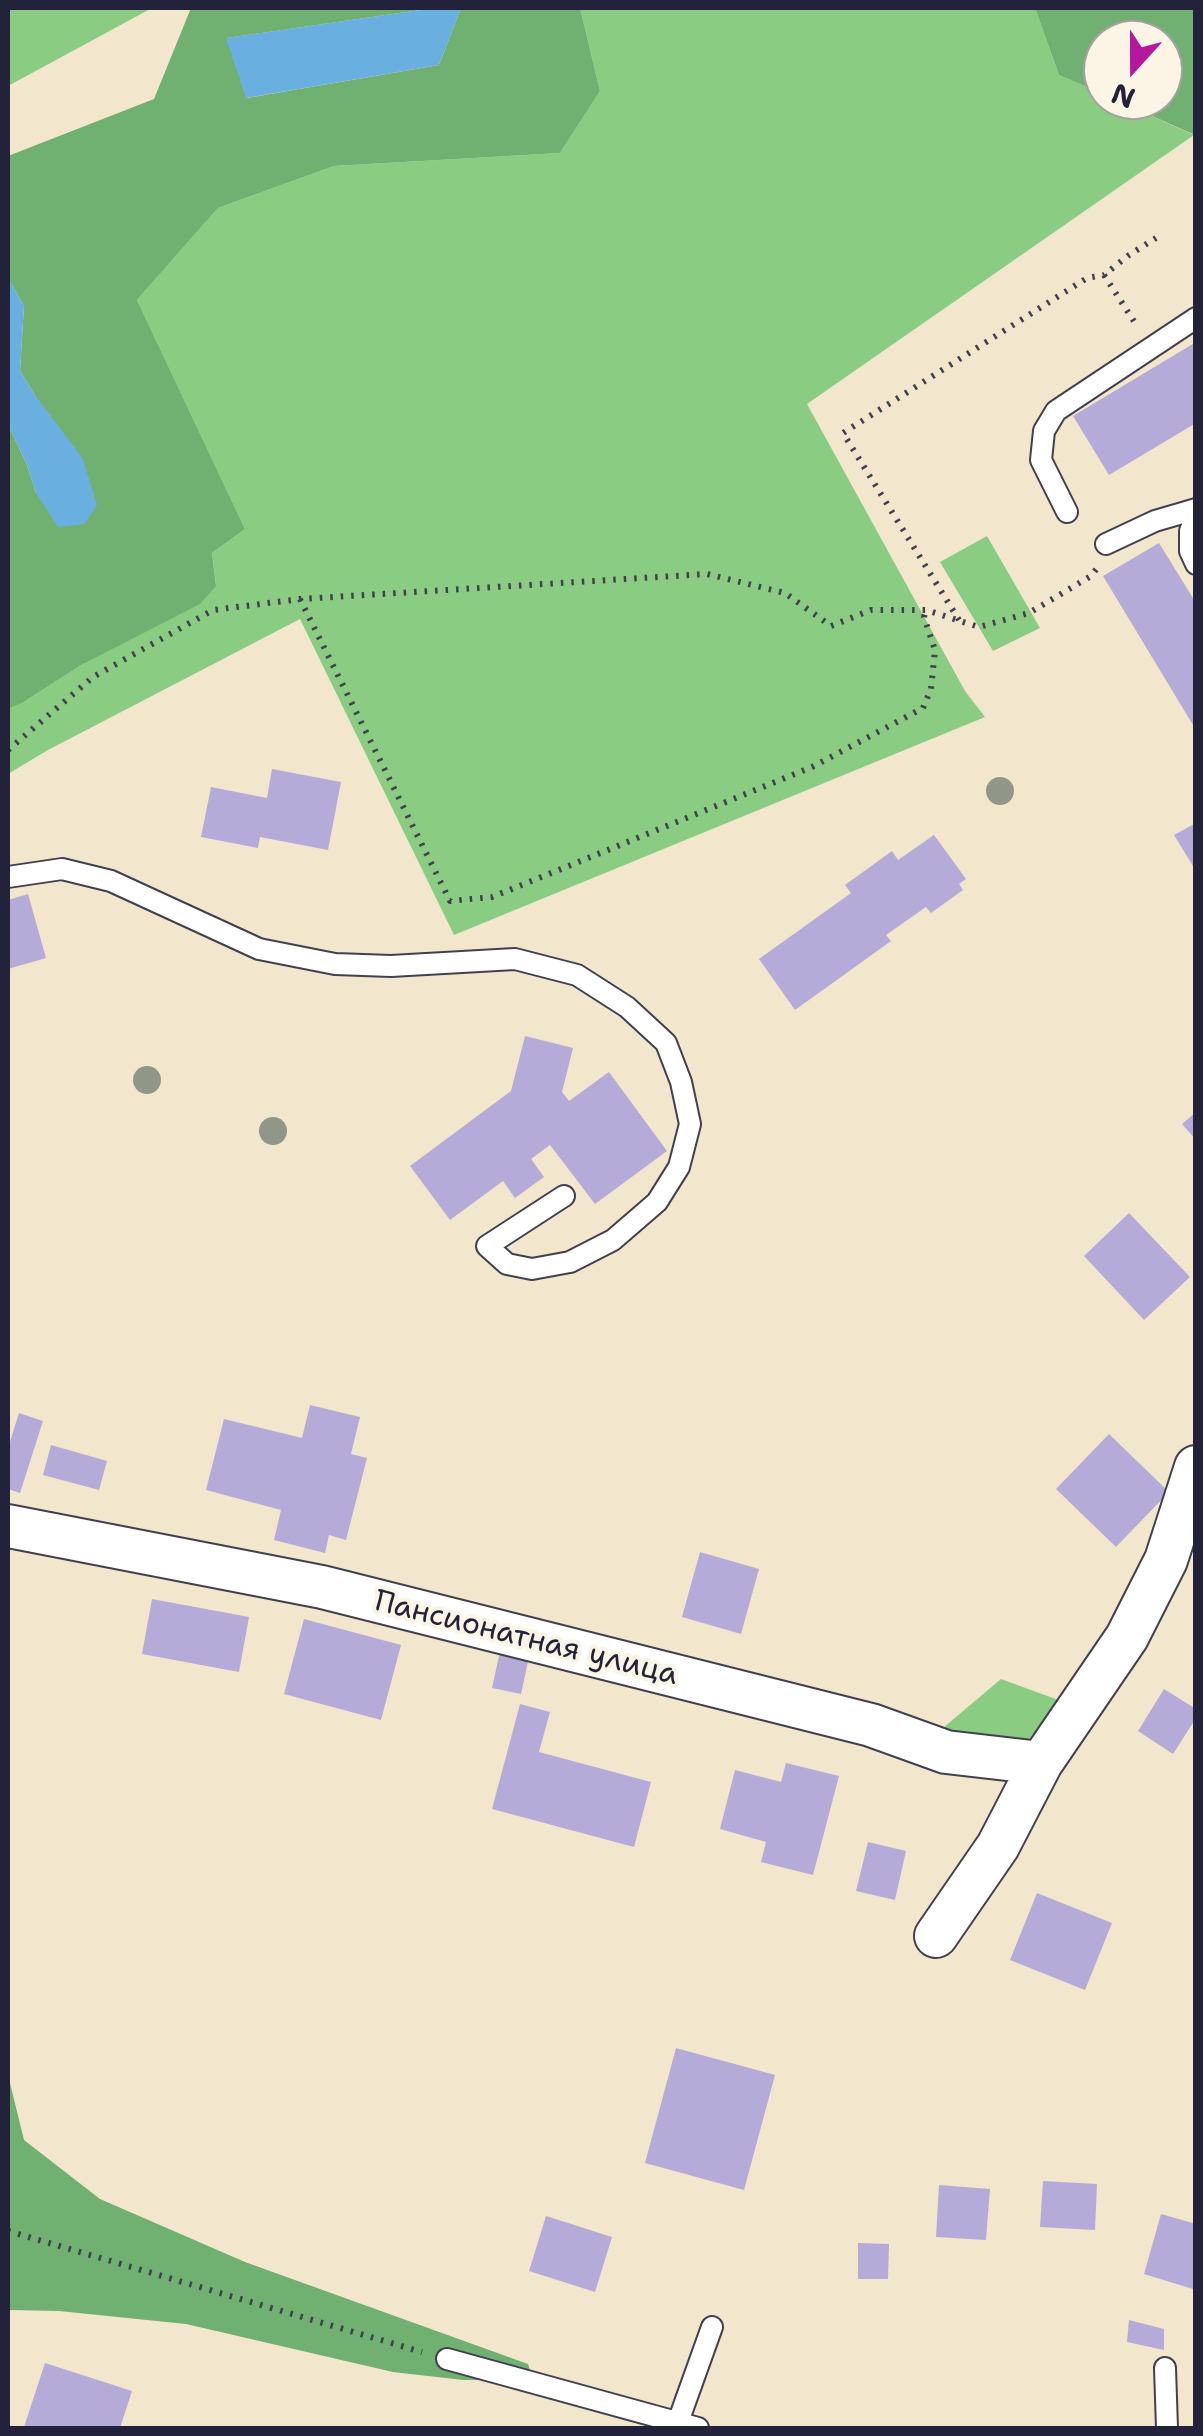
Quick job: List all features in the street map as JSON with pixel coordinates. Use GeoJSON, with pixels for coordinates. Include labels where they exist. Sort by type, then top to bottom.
{"type":"FeatureCollection","features":[{"type":"Feature","properties":{"kind":"street"},"geometry":{"type":"LineString","coordinates":[[936,1936],[998,1846],[1041,1762],[1127,1637],[1166,1560],[1196,1467]]}},
{"type":"Feature","properties":{"kind":"street","name":"Пансионатная улица"},"geometry":{"type":"LineString","coordinates":[[8,1526],[322,1587],[871,1725],[946,1752],[1041,1762]]}},
{"type":"Feature","properties":{"kind":"lane"},"geometry":{"type":"LineString","coordinates":[[1068,512],[1041,460],[1044,430],[1056,411],[1196,318]]}},
{"type":"Feature","properties":{"kind":"lane"},"geometry":{"type":"LineString","coordinates":[[1106,544],[1154,521],[1196,509]]}},
{"type":"Feature","properties":{"kind":"lane"},"geometry":{"type":"LineString","coordinates":[[1196,518],[1190,532],[1190,551],[1196,564]]}},
{"type":"Feature","properties":{"kind":"lane"},"geometry":{"type":"LineString","coordinates":[[8,877],[62,868],[111,882],[259,949],[336,964],[391,966],[515,959],[577,975],[627,1008],[666,1044],[681,1082],[690,1124],[679,1167],[657,1202],[613,1240],[570,1262],[532,1269],[507,1264],[487,1246],[564,1196]]}},
{"type":"Feature","properties":{"kind":"lane"},"geometry":{"type":"LineString","coordinates":[[447,2359],[688,2426],[712,2327]]}},
{"type":"Feature","properties":{"kind":"lane"},"geometry":{"type":"LineString","coordinates":[[1165,2368],[1167,2428]]}},
{"type":"Feature","properties":{"kind":"path"},"geometry":{"type":"LineString","coordinates":[[960,621],[843,433],[1087,278],[1104,275],[1156,238]]}},
{"type":"Feature","properties":{"kind":"path"},"geometry":{"type":"LineString","coordinates":[[1104,275],[1150,348]]}},
{"type":"Feature","properties":{"kind":"path"},"geometry":{"type":"LineString","coordinates":[[8,750],[93,678],[213,610],[300,599],[707,574],[785,593],[831,626],[871,610],[926,610],[979,627],[1029,613],[1091,576],[1106,559],[1106,544]]}},
{"type":"Feature","properties":{"kind":"path"},"geometry":{"type":"LineString","coordinates":[[943,593],[954,587]]}},
{"type":"Feature","properties":{"kind":"path"},"geometry":{"type":"LineString","coordinates":[[300,599],[450,901],[492,897],[777,782],[924,708],[935,650],[924,617],[926,610]]}},
{"type":"Feature","properties":{"kind":"path"},"geometry":{"type":"LineString","coordinates":[[8,2231],[447,2359]]}},
{"type":"Feature","properties":{"kind":"green space"},"geometry":{"type":"Polygon","coordinates":[[[8,8],[152,8],[8,86],[8,8]]]}},
{"type":"Feature","properties":{"kind":"green space"},"geometry":{"type":"Polygon","coordinates":[[[191,8],[434,8],[227,38],[247,98],[439,65],[461,8],[580,8],[600,91],[560,153],[334,166],[218,208],[137,300],[245,529],[212,553],[216,586],[200,604],[83,664],[8,709],[8,424],[36,493],[35,395],[20,371],[24,306],[8,278],[8,156],[154,99],[191,8]]]}},
{"type":"Feature","properties":{"kind":"green space"},"geometry":{"type":"Polygon","coordinates":[[[580,8],[1035,8],[1059,75],[1083,85],[1083,120],[1161,120],[1194,135],[807,404],[965,691],[985,717],[454,935],[300,619],[8,774],[8,709],[216,585],[212,553],[245,529],[137,300],[218,208],[334,166],[560,153],[600,91],[580,8]]]}},
{"type":"Feature","properties":{"kind":"green space"},"geometry":{"type":"Polygon","coordinates":[[[1035,8],[1195,8],[1195,135],[1161,120],[1183,120],[1183,20],[1083,20],[1083,85],[1059,75],[1035,8]]]}},
{"type":"Feature","properties":{"kind":"green space"},"geometry":{"type":"Polygon","coordinates":[[[987,536],[1040,628],[993,651],[940,562],[987,536]]]}},
{"type":"Feature","properties":{"kind":"green space"},"geometry":{"type":"Polygon","coordinates":[[[1001,1679],[1061,1701],[1024,1745],[943,1728],[1001,1679]]]}},
{"type":"Feature","properties":{"kind":"green space"},"geometry":{"type":"Polygon","coordinates":[[[8,2075],[24,2140],[100,2199],[245,2262],[528,2364],[533,2380],[463,2380],[393,2372],[186,2324],[59,2311],[8,2310],[8,2075]]]}},
{"type":"Feature","properties":{"kind":"water"},"geometry":{"type":"Polygon","coordinates":[[[434,8],[461,8],[439,65],[246,98],[226,38],[434,8]]]}},
{"type":"Feature","properties":{"kind":"water"},"geometry":{"type":"Polygon","coordinates":[[[8,278],[24,306],[20,371],[83,459],[97,505],[85,524],[58,527],[36,493],[8,424],[8,278]]]}},
{"type":"Feature","properties":{"kind":"building"},"geometry":{"type":"Polygon","coordinates":[[[1196,342],[1196,423],[1109,475],[1073,416],[1196,342]]]}},
{"type":"Feature","properties":{"kind":"building"},"geometry":{"type":"Polygon","coordinates":[[[1159,543],[1196,603],[1196,730],[1103,576],[1159,543]]]}},
{"type":"Feature","properties":{"kind":"building"},"geometry":{"type":"Polygon","coordinates":[[[272,769],[341,782],[328,850],[260,837],[258,848],[201,837],[211,787],[267,798],[272,769]]]}},
{"type":"Feature","properties":{"kind":"building"},"geometry":{"type":"Polygon","coordinates":[[[1196,823],[1196,871],[1174,835],[1196,823]]]}},
{"type":"Feature","properties":{"kind":"building"},"geometry":{"type":"Polygon","coordinates":[[[934,835],[966,879],[959,884],[963,890],[931,913],[926,907],[886,935],[891,941],[795,1010],[759,959],[851,893],[845,885],[892,851],[898,860],[934,835]]]}},
{"type":"Feature","properties":{"kind":"building"},"geometry":{"type":"Polygon","coordinates":[[[28,894],[46,958],[8,969],[8,900],[28,894]]]}},
{"type":"Feature","properties":{"kind":"building"},"geometry":{"type":"Polygon","coordinates":[[[525,1036],[573,1048],[562,1092],[569,1101],[609,1072],[667,1151],[595,1204],[550,1145],[531,1159],[544,1177],[515,1198],[503,1181],[450,1220],[410,1166],[511,1091],[525,1036]]]}},
{"type":"Feature","properties":{"kind":"building"},"geometry":{"type":"Polygon","coordinates":[[[1196,1112],[1196,1140],[1182,1124],[1196,1112]]]}},
{"type":"Feature","properties":{"kind":"building"},"geometry":{"type":"Polygon","coordinates":[[[1129,1213],[1190,1277],[1144,1320],[1084,1256],[1129,1213]]]}},
{"type":"Feature","properties":{"kind":"building"},"geometry":{"type":"Polygon","coordinates":[[[310,1405],[360,1417],[351,1454],[367,1458],[346,1540],[329,1535],[325,1553],[274,1540],[281,1510],[206,1490],[224,1419],[302,1438],[310,1405]]]}},
{"type":"Feature","properties":{"kind":"building"},"geometry":{"type":"Polygon","coordinates":[[[19,1413],[43,1421],[20,1493],[8,1489],[8,1448],[19,1413]]]}},
{"type":"Feature","properties":{"kind":"building"},"geometry":{"type":"Polygon","coordinates":[[[1109,1434],[1169,1492],[1116,1547],[1056,1489],[1109,1434]]]}},
{"type":"Feature","properties":{"kind":"building"},"geometry":{"type":"Polygon","coordinates":[[[51,1445],[107,1461],[99,1490],[43,1475],[51,1445]]]}},
{"type":"Feature","properties":{"kind":"building"},"geometry":{"type":"Polygon","coordinates":[[[700,1552],[759,1569],[741,1634],[682,1617],[700,1552]]]}},
{"type":"Feature","properties":{"kind":"building"},"geometry":{"type":"Polygon","coordinates":[[[152,1599],[249,1617],[239,1672],[142,1654],[152,1599]]]}},
{"type":"Feature","properties":{"kind":"building"},"geometry":{"type":"Polygon","coordinates":[[[304,1619],[401,1645],[381,1720],[284,1694],[304,1619]]]}},
{"type":"Feature","properties":{"kind":"building"},"geometry":{"type":"Polygon","coordinates":[[[500,1651],[529,1657],[521,1694],[492,1688],[500,1651]]]}},
{"type":"Feature","properties":{"kind":"building"},"geometry":{"type":"Polygon","coordinates":[[[1164,1689],[1196,1709],[1196,1718],[1173,1754],[1138,1731],[1164,1689]]]}},
{"type":"Feature","properties":{"kind":"building"},"geometry":{"type":"Polygon","coordinates":[[[520,1704],[550,1712],[539,1752],[651,1782],[634,1847],[492,1809],[520,1704]]]}},
{"type":"Feature","properties":{"kind":"building"},"geometry":{"type":"Polygon","coordinates":[[[786,1763],[839,1776],[813,1875],[761,1862],[766,1842],[720,1829],[735,1770],[781,1782],[786,1763]]]}},
{"type":"Feature","properties":{"kind":"building"},"geometry":{"type":"Polygon","coordinates":[[[868,1842],[906,1851],[895,1900],[856,1891],[868,1842]]]}},
{"type":"Feature","properties":{"kind":"building"},"geometry":{"type":"Polygon","coordinates":[[[1037,1893],[1112,1923],[1085,1990],[1010,1960],[1037,1893]]]}},
{"type":"Feature","properties":{"kind":"building"},"geometry":{"type":"Polygon","coordinates":[[[676,2048],[775,2075],[744,2190],[645,2163],[676,2048]]]}},
{"type":"Feature","properties":{"kind":"building"},"geometry":{"type":"Polygon","coordinates":[[[1043,2181],[1097,2184],[1095,2230],[1040,2227],[1043,2181]]]}},
{"type":"Feature","properties":{"kind":"building"},"geometry":{"type":"Polygon","coordinates":[[[939,2185],[990,2189],[986,2240],[936,2237],[939,2185]]]}},
{"type":"Feature","properties":{"kind":"building"},"geometry":{"type":"Polygon","coordinates":[[[1161,2214],[1196,2224],[1196,2290],[1144,2274],[1161,2214]]]}},
{"type":"Feature","properties":{"kind":"building"},"geometry":{"type":"Polygon","coordinates":[[[546,2216],[612,2237],[595,2292],[529,2271],[546,2216]]]}},
{"type":"Feature","properties":{"kind":"building"},"geometry":{"type":"Polygon","coordinates":[[[858,2243],[889,2244],[888,2279],[858,2279],[858,2243]]]}},
{"type":"Feature","properties":{"kind":"building"},"geometry":{"type":"Polygon","coordinates":[[[1129,2320],[1164,2329],[1164,2350],[1127,2342],[1129,2320]]]}},
{"type":"Feature","properties":{"kind":"building"},"geometry":{"type":"Polygon","coordinates":[[[45,2363],[132,2391],[120,2428],[24,2427],[45,2363]]]}}]}
